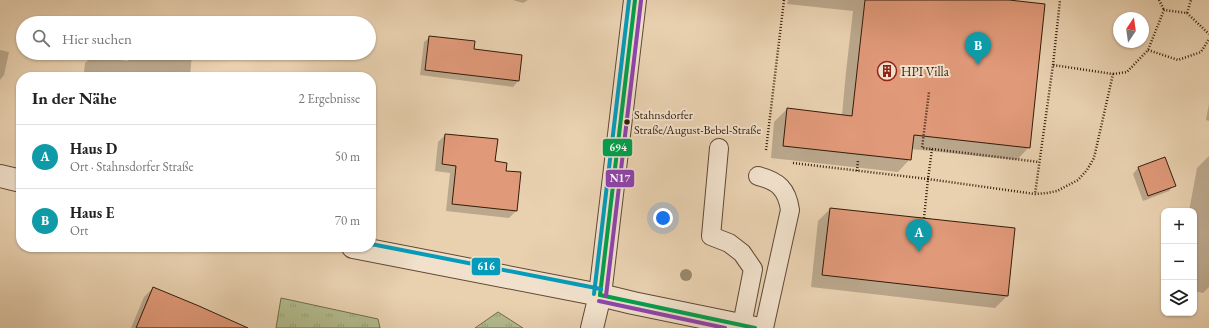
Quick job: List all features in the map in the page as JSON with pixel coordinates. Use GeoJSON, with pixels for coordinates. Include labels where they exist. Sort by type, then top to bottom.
{"type":"FeatureCollection","features":[{"type":"Feature","properties":{"kind":"street"},"geometry":{"type":"LineString","coordinates":[[592,328],[600,295],[635,0]]}},
{"type":"Feature","properties":{"kind":"street"},"geometry":{"type":"LineString","coordinates":[[0,176],[16,180]]}},
{"type":"Feature","properties":{"kind":"street"},"geometry":{"type":"LineString","coordinates":[[376,251],[600,295],[748,327]]}},
{"type":"Feature","properties":{"kind":"lane"},"geometry":{"type":"LineString","coordinates":[[719,148],[712,236],[729,243],[742,253],[753,269],[748,327]]}},
{"type":"Feature","properties":{"kind":"lane"},"geometry":{"type":"LineString","coordinates":[[758,176],[768,178],[784,190],[788,199],[790,210],[764,328]]}},
{"type":"Feature","properties":{"kind":"path"},"geometry":{"type":"LineString","coordinates":[[766,153],[784,0]]}},
{"type":"Feature","properties":{"kind":"path"},"geometry":{"type":"LineString","coordinates":[[1035,194],[1060,0]]}},
{"type":"Feature","properties":{"kind":"path"},"geometry":{"type":"LineString","coordinates":[[1052,65],[1113,74],[1127,72],[1148,50],[1164,10],[1159,0]]}},
{"type":"Feature","properties":{"kind":"path"},"geometry":{"type":"LineString","coordinates":[[1187,13],[1191,0]]}},
{"type":"Feature","properties":{"kind":"path"},"geometry":{"type":"LineString","coordinates":[[1164,10],[1187,13],[1209,34]]}},
{"type":"Feature","properties":{"kind":"path"},"geometry":{"type":"LineString","coordinates":[[1148,50],[1178,60],[1201,52],[1209,39]]}},
{"type":"Feature","properties":{"kind":"path"},"geometry":{"type":"LineString","coordinates":[[788,162],[1035,194],[1057,191],[1078,180],[1088,170],[1094,158],[1113,74]]}},
{"type":"Feature","properties":{"kind":"path"},"geometry":{"type":"LineString","coordinates":[[929,92],[922,148],[1039,162]]}},
{"type":"Feature","properties":{"kind":"path"},"geometry":{"type":"LineString","coordinates":[[924,218],[932,149]]}},
{"type":"Feature","properties":{"kind":"path"},"geometry":{"type":"LineString","coordinates":[[857,170],[858,160]]}},
{"type":"Feature","properties":{"kind":"green space"},"geometry":{"type":"Polygon","coordinates":[[[281,298],[378,319],[380,328],[276,328],[281,298]]]}},
{"type":"Feature","properties":{"kind":"green space"},"geometry":{"type":"Polygon","coordinates":[[[498,312],[523,328],[475,328],[498,312]]]}},
{"type":"Feature","properties":{"kind":"building"},"geometry":{"type":"Polygon","coordinates":[[[865,0],[1009,0],[1045,4],[1030,148],[914,135],[911,160],[783,146],[787,108],[852,116],[865,0]]]}},
{"type":"Feature","properties":{"kind":"building"},"geometry":{"type":"Polygon","coordinates":[[[429,36],[475,41],[474,49],[522,55],[519,81],[425,70],[429,36]]]}},
{"type":"Feature","properties":{"kind":"building"},"geometry":{"type":"Polygon","coordinates":[[[445,134],[498,139],[495,161],[507,163],[506,171],[521,172],[517,211],[452,204],[456,166],[442,164],[445,134]]]}},
{"type":"Feature","properties":{"kind":"building"},"geometry":{"type":"Polygon","coordinates":[[[1165,157],[1176,186],[1148,196],[1138,167],[1165,157]]]}},
{"type":"Feature","properties":{"kind":"building"},"geometry":{"type":"Polygon","coordinates":[[[830,208],[1015,228],[1008,296],[822,275],[830,208]]]}},
{"type":"Feature","properties":{"kind":"building"},"geometry":{"type":"Polygon","coordinates":[[[153,287],[199,306],[248,328],[136,328],[153,287]]]}},
{"type":"Feature","properties":{"kind":"transit line","name":"616"},"geometry":{"type":"LineString","coordinates":[[594,294],[629,0]]}},
{"type":"Feature","properties":{"kind":"transit line","name":"694"},"geometry":{"type":"LineString","coordinates":[[600,295],[635,0]]}},
{"type":"Feature","properties":{"kind":"transit line","name":"N17"},"geometry":{"type":"LineString","coordinates":[[606,296],[641,1]]}},
{"type":"Feature","properties":{"kind":"transit line","name":"616"},"geometry":{"type":"LineString","coordinates":[[376,245],[601,289]]}},
{"type":"Feature","properties":{"kind":"transit line","name":"694"},"geometry":{"type":"LineString","coordinates":[[600,295],[755,328]]}},
{"type":"Feature","properties":{"kind":"transit line","name":"N17"},"geometry":{"type":"LineString","coordinates":[[599,301],[725,328]]}},
{"type":"Feature","properties":{"kind":"place","name":"Haus E"},"geometry":{"type":"Point","coordinates":[978,65]}},
{"type":"Feature","properties":{"kind":"place","name":"HPI Villa"},"geometry":{"type":"Point","coordinates":[887,71]}},
{"type":"Feature","properties":{"kind":"place","name":"Stahnsdorfer Straße/August-Bebel-Straße"},"geometry":{"type":"Point","coordinates":[627,122]}},
{"type":"Feature","properties":{"kind":"place","name":"Haus D"},"geometry":{"type":"Point","coordinates":[919,252]}}]}
